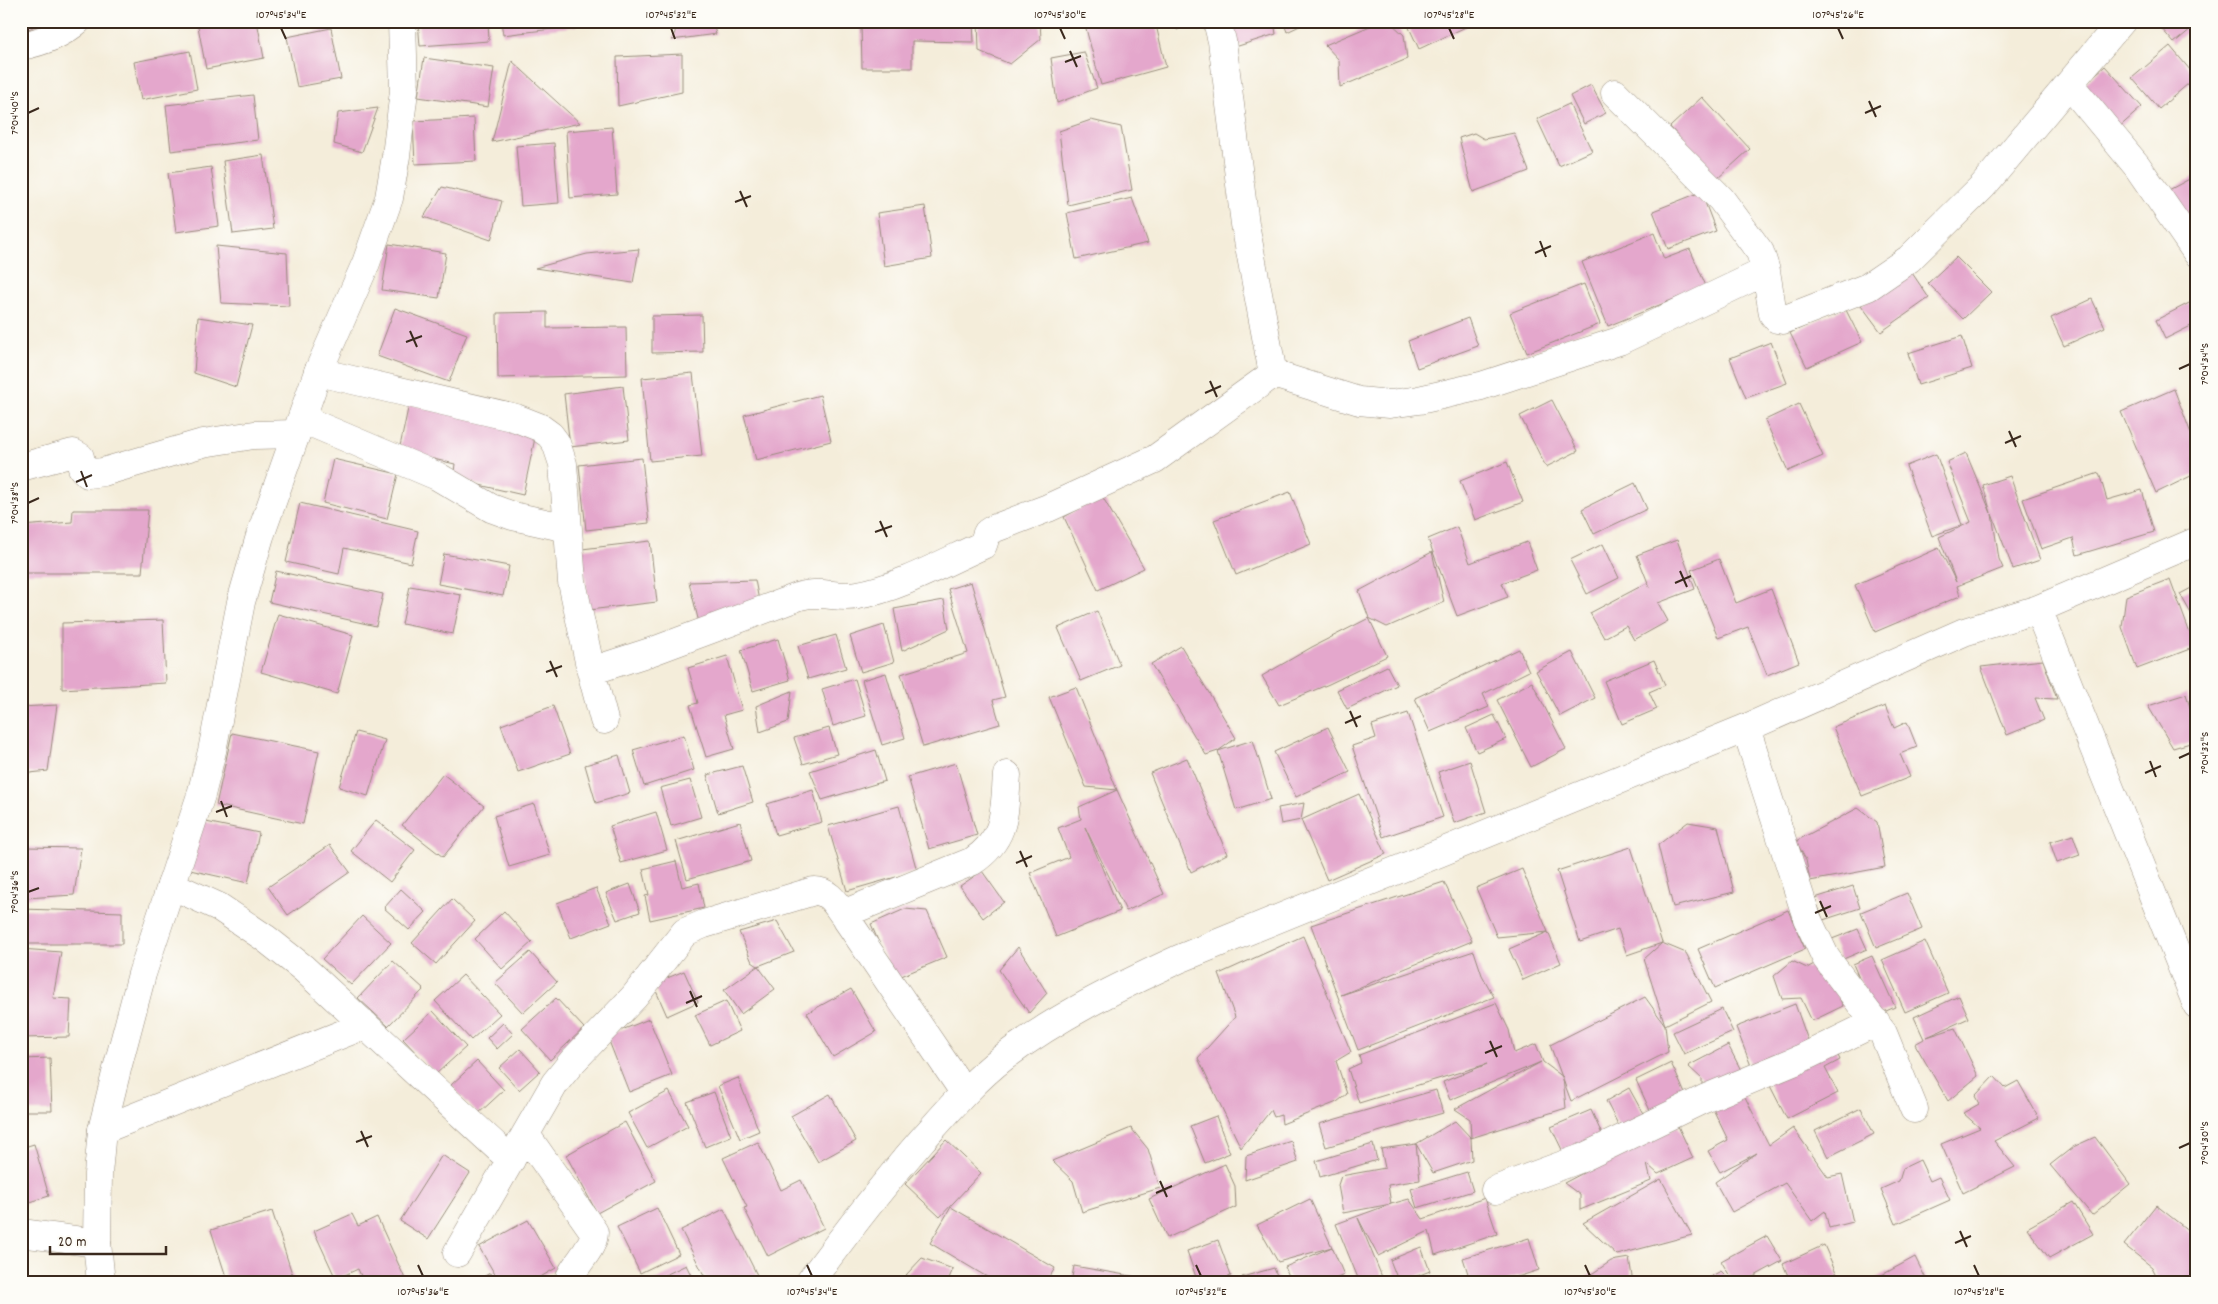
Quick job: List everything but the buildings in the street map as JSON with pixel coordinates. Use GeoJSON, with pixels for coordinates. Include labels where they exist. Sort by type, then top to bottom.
{"type":"FeatureCollection","features":[{"type":"Feature","properties":{"kind":"street"},"geometry":{"type":"LineString","coordinates":[[21,46],[38,43],[66,31],[76,21]]}},
{"type":"Feature","properties":{"kind":"street"},"geometry":{"type":"LineString","coordinates":[[101,1283],[97,1243],[98,1174],[102,1130],[142,974],[200,795],[212,751],[241,602],[260,536],[318,372],[366,262],[389,198],[404,91],[402,21]]}},
{"type":"Feature","properties":{"kind":"street"},"geometry":{"type":"LineString","coordinates":[[1218,21],[1245,224],[1273,374]]}},
{"type":"Feature","properties":{"kind":"street"},"geometry":{"type":"LineString","coordinates":[[1615,93],[1721,199],[1760,252],[1766,270],[1773,314],[1777,319],[1783,320],[1809,308],[1853,293],[1885,277],[1909,259],[1983,186],[2122,21]]}},
{"type":"Feature","properties":{"kind":"street"},"geometry":{"type":"LineString","coordinates":[[2069,84],[2137,166],[2197,252]]}},
{"type":"Feature","properties":{"kind":"street"},"geometry":{"type":"LineString","coordinates":[[1273,374],[1359,401],[1390,404],[1419,400],[1480,386],[1619,341],[1766,270]]}},
{"type":"Feature","properties":{"kind":"street"},"geometry":{"type":"LineString","coordinates":[[318,372],[516,418],[540,427],[553,440],[563,464],[572,582],[591,671],[604,720]]}},
{"type":"Feature","properties":{"kind":"street"},"geometry":{"type":"LineString","coordinates":[[591,671],[653,651],[800,596],[814,592],[857,596],[912,577],[984,545],[987,533],[993,529],[1048,508],[1155,459],[1273,374]]}},
{"type":"Feature","properties":{"kind":"street"},"geometry":{"type":"LineString","coordinates":[[21,467],[73,453],[80,457],[82,468],[88,474],[103,472],[203,442],[299,426],[437,476],[491,508],[513,516],[567,528]]}},
{"type":"Feature","properties":{"kind":"street"},"geometry":{"type":"LineString","coordinates":[[809,1283],[874,1195],[964,1092],[1003,1058],[1036,1034],[1112,989],[1179,959],[1746,728],[1964,632],[2038,609],[2197,541]]}},
{"type":"Feature","properties":{"kind":"street"},"geometry":{"type":"LineString","coordinates":[[2038,609],[2197,1005]]}},
{"type":"Feature","properties":{"kind":"street"},"geometry":{"type":"LineString","coordinates":[[1746,728],[1807,918],[1826,958],[1884,1034],[1914,1109]]}},
{"type":"Feature","properties":{"kind":"street"},"geometry":{"type":"LineString","coordinates":[[843,914],[973,861],[987,852],[1004,822],[1007,775]]}},
{"type":"Feature","properties":{"kind":"street"},"geometry":{"type":"LineString","coordinates":[[171,885],[219,907],[265,938],[303,968],[511,1160]]}},
{"type":"Feature","properties":{"kind":"street"},"geometry":{"type":"LineString","coordinates":[[457,1252],[555,1083],[572,1062],[634,997],[685,932],[704,924],[814,891],[821,891],[828,895],[843,914],[964,1092]]}},
{"type":"Feature","properties":{"kind":"street"},"geometry":{"type":"LineString","coordinates":[[1495,1190],[1582,1158],[1704,1099],[1800,1058],[1876,1022]]}},
{"type":"Feature","properties":{"kind":"street"},"geometry":{"type":"LineString","coordinates":[[102,1130],[365,1025]]}},
{"type":"Feature","properties":{"kind":"street"},"geometry":{"type":"LineString","coordinates":[[526,1135],[594,1232],[592,1242],[571,1274],[568,1283]]}},
{"type":"Feature","properties":{"kind":"street"},"geometry":{"type":"LineString","coordinates":[[21,1233],[97,1243]]}}]}
